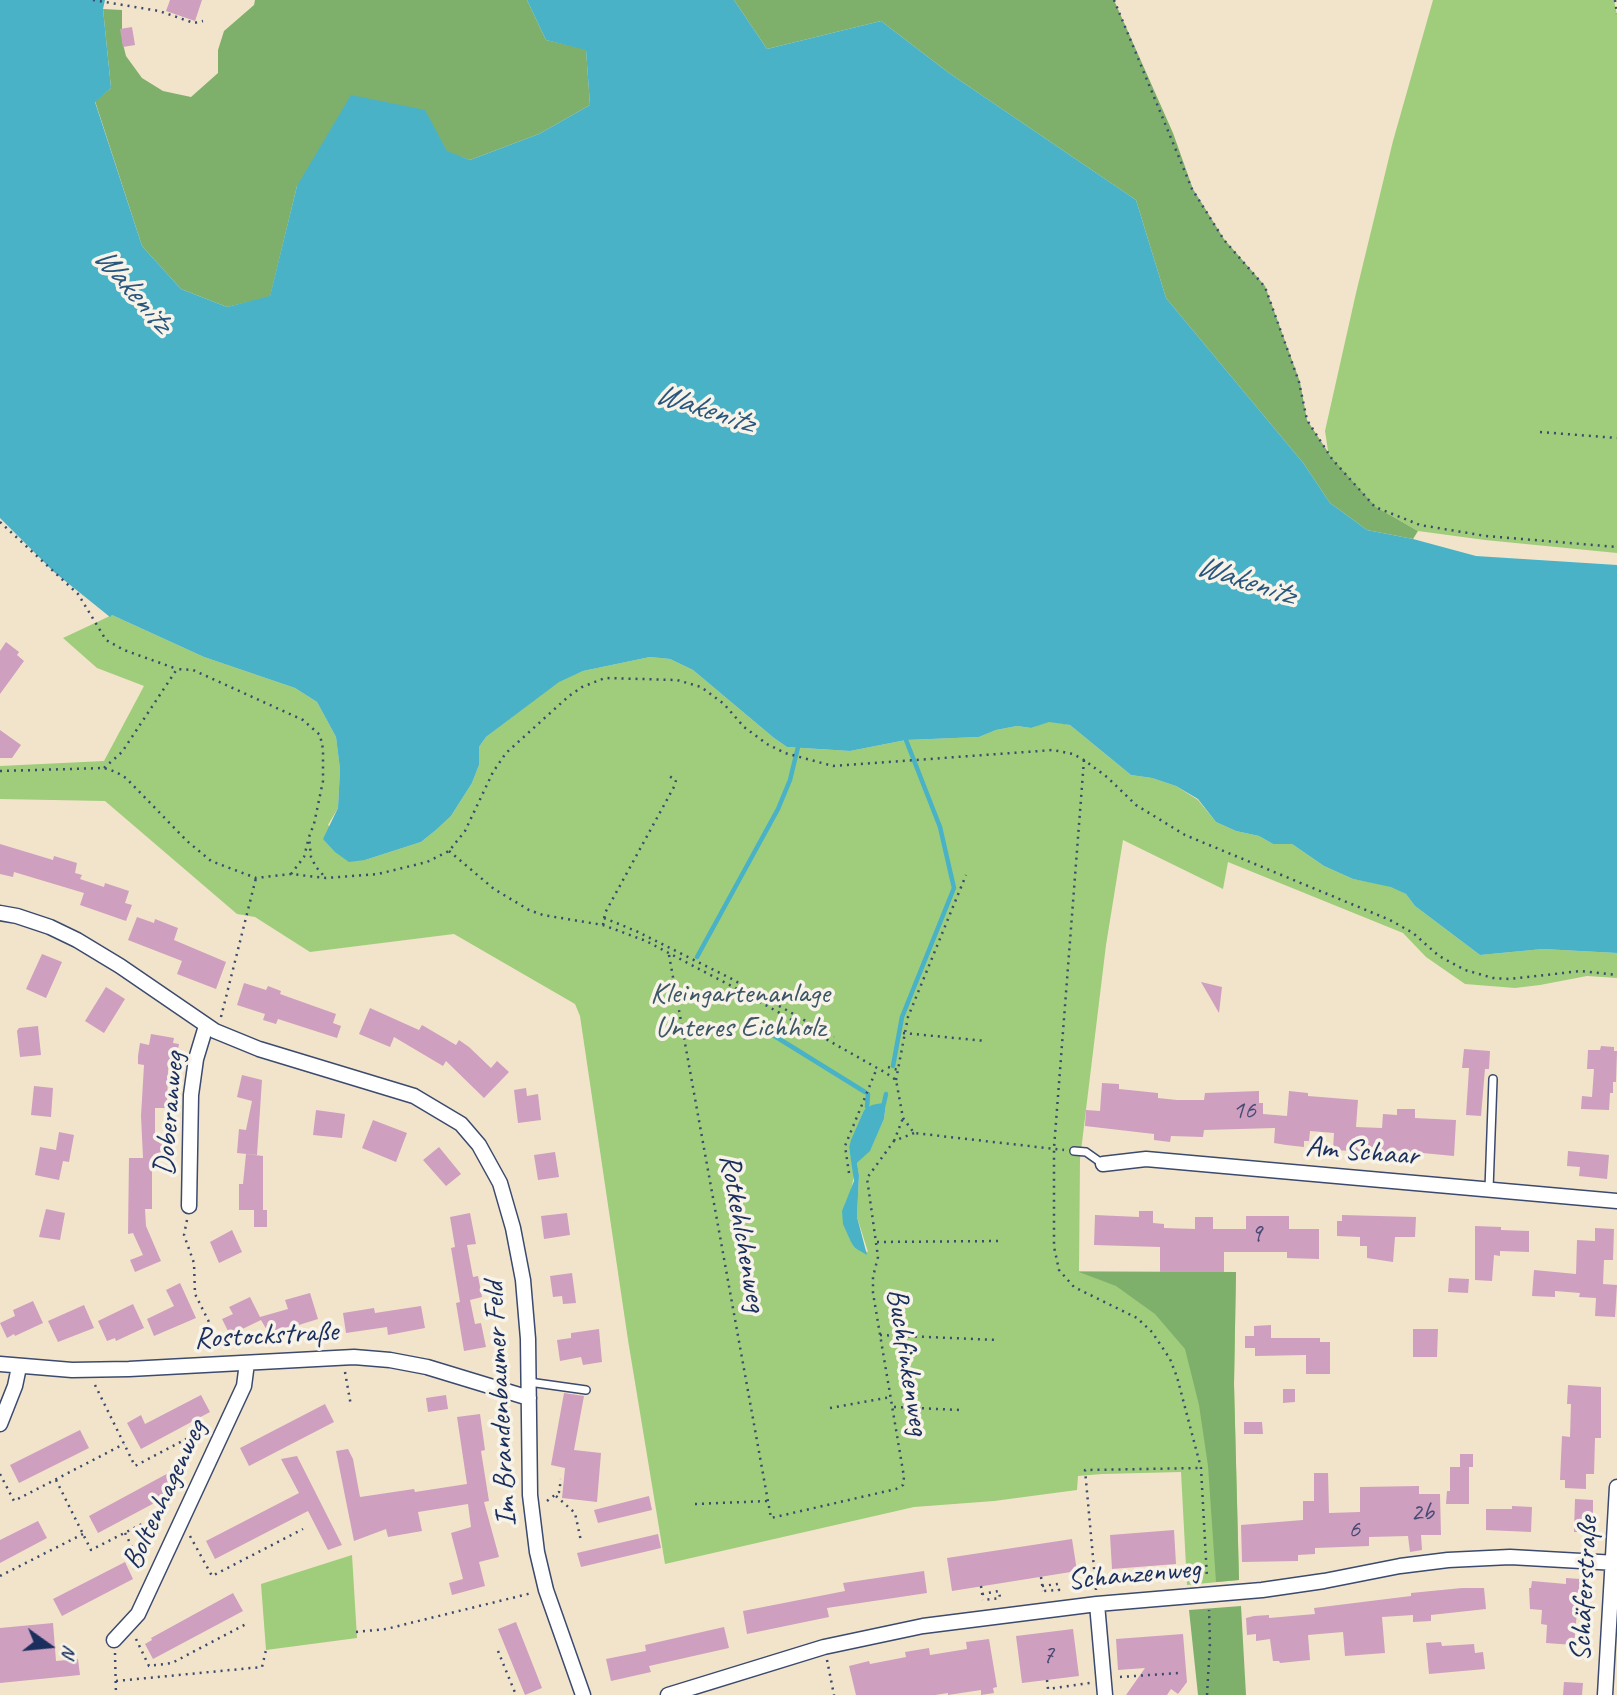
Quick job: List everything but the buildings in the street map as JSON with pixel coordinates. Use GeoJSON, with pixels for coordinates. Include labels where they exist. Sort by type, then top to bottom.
{"type":"FeatureCollection","features":[{"type":"Feature","properties":{"kind":"street","name":"Im Brandenbaumer Feld"},"geometry":{"type":"LineString","coordinates":[[0,914],[17,916],[77,940],[120,966],[210,1029],[259,1049],[414,1096],[461,1124],[479,1145],[500,1183],[513,1228],[523,1280],[528,1339],[531,1506],[537,1552],[545,1590],[583,1695]]}},
{"type":"Feature","properties":{"kind":"street","name":"Doberanweg"},"geometry":{"type":"LineString","coordinates":[[189,1206],[191,1095],[196,1059],[210,1029]]}},
{"type":"Feature","properties":{"kind":"street","name":"Am Schaar"},"geometry":{"type":"LineString","coordinates":[[1103,1164],[1146,1159],[1617,1201]]}},
{"type":"Feature","properties":{"kind":"street","name":"Rostockstraße"},"geometry":{"type":"LineString","coordinates":[[0,1364],[87,1369],[330,1358],[390,1360],[428,1367],[529,1398]]}},
{"type":"Feature","properties":{"kind":"street","name":"Boltenhagenweg"},"geometry":{"type":"LineString","coordinates":[[114,1640],[138,1615],[244,1386],[247,1363]]}},
{"type":"Feature","properties":{"kind":"street"},"geometry":{"type":"LineString","coordinates":[[0,1424],[15,1386],[19,1367]]}},
{"type":"Feature","properties":{"kind":"street","name":"Schäferstraße"},"geometry":{"type":"LineString","coordinates":[[1605,1695],[1615,1562],[1617,1487]]}},
{"type":"Feature","properties":{"kind":"street","name":"Schanzenweg"},"geometry":{"type":"LineString","coordinates":[[668,1695],[824,1647],[923,1626],[1097,1604],[1208,1595],[1324,1581],[1448,1560],[1510,1557],[1615,1562]]}},
{"type":"Feature","properties":{"kind":"street"},"geometry":{"type":"LineString","coordinates":[[1097,1604],[1104,1685]]}},
{"type":"Feature","properties":{"kind":"lane"},"geometry":{"type":"LineString","coordinates":[[1489,1190],[1493,1079]]}},
{"type":"Feature","properties":{"kind":"lane"},"geometry":{"type":"LineString","coordinates":[[1074,1151],[1086,1152],[1103,1164]]}},
{"type":"Feature","properties":{"kind":"lane"},"geometry":{"type":"LineString","coordinates":[[529,1382],[586,1390]]}},
{"type":"Feature","properties":{"kind":"path"},"geometry":{"type":"LineString","coordinates":[[93,0],[159,11],[194,23],[203,21]]}},
{"type":"Feature","properties":{"kind":"path"},"geometry":{"type":"LineString","coordinates":[[1114,0],[1192,189],[1224,240],[1265,287],[1299,383],[1307,420],[1332,459],[1375,508],[1420,525],[1486,536],[1617,547]]}},
{"type":"Feature","properties":{"kind":"path"},"geometry":{"type":"LineString","coordinates":[[1615,0],[1617,14]]}},
{"type":"Feature","properties":{"kind":"path"},"geometry":{"type":"LineString","coordinates":[[1540,432],[1617,438]]}},
{"type":"Feature","properties":{"kind":"path"},"geometry":{"type":"LineString","coordinates":[[0,522],[78,594],[106,640],[124,650],[177,669],[193,670],[303,720],[320,735],[323,780],[314,824],[304,857],[291,874]]}},
{"type":"Feature","properties":{"kind":"path"},"geometry":{"type":"LineString","coordinates":[[104,768],[122,751],[177,669]]}},
{"type":"Feature","properties":{"kind":"path"},"geometry":{"type":"LineString","coordinates":[[0,771],[104,768],[126,778],[187,841],[211,860],[256,878],[291,874],[326,878],[378,874],[427,862],[449,851],[465,831],[493,772],[506,753],[582,687],[604,678],[651,678],[691,682],[724,704],[744,727],[767,744],[796,757],[832,766],[1053,750],[1084,760],[1107,777],[1136,806],[1185,835],[1390,920],[1413,933],[1439,956],[1465,970],[1493,978],[1509,979],[1581,971],[1617,975]]}},
{"type":"Feature","properties":{"kind":"path"},"geometry":{"type":"LineString","coordinates":[[1084,760],[1054,1148],[1054,1247],[1059,1270],[1074,1287],[1136,1318],[1164,1347],[1177,1377],[1201,1468],[1210,1643],[1208,1695]]}},
{"type":"Feature","properties":{"kind":"path"},"geometry":{"type":"LineString","coordinates":[[603,925],[604,918],[676,783],[669,776]]}},
{"type":"Feature","properties":{"kind":"path"},"geometry":{"type":"LineString","coordinates":[[309,837],[311,857],[326,878]]}},
{"type":"Feature","properties":{"kind":"path"},"geometry":{"type":"LineString","coordinates":[[449,851],[494,889],[529,910],[543,915],[603,925],[628,933],[777,1012],[897,1080]]}},
{"type":"Feature","properties":{"kind":"path"},"geometry":{"type":"LineString","coordinates":[[966,875],[912,1004],[903,1033],[897,1080],[903,1118],[914,1132],[1054,1148]]}},
{"type":"Feature","properties":{"kind":"path"},"geometry":{"type":"LineString","coordinates":[[210,1029],[222,1013],[256,878]]}},
{"type":"Feature","properties":{"kind":"path"},"geometry":{"type":"LineString","coordinates":[[604,918],[636,931],[834,1037]]}},
{"type":"Feature","properties":{"kind":"path","name":"Rotkehlchenweg"},"geometry":{"type":"LineString","coordinates":[[669,955],[771,1518]]}},
{"type":"Feature","properties":{"kind":"path"},"geometry":{"type":"LineString","coordinates":[[777,1012],[780,1006]]}},
{"type":"Feature","properties":{"kind":"path"},"geometry":{"type":"LineString","coordinates":[[903,1033],[986,1041]]}},
{"type":"Feature","properties":{"kind":"path"},"geometry":{"type":"LineString","coordinates":[[888,1067],[898,1070]]}},
{"type":"Feature","properties":{"kind":"path"},"geometry":{"type":"LineString","coordinates":[[849,1173],[845,1146],[877,1068]]}},
{"type":"Feature","properties":{"kind":"path"},"geometry":{"type":"LineString","coordinates":[[894,1141],[903,1118]]}},
{"type":"Feature","properties":{"kind":"path","name":"Buchfinkenweg"},"geometry":{"type":"LineString","coordinates":[[771,1518],[896,1489],[903,1485],[904,1477],[872,1284],[878,1256],[867,1178],[894,1141],[914,1132]]}},
{"type":"Feature","properties":{"kind":"path"},"geometry":{"type":"LineString","coordinates":[[189,1206],[184,1235],[194,1263],[195,1294],[230,1364]]}},
{"type":"Feature","properties":{"kind":"path"},"geometry":{"type":"LineString","coordinates":[[877,1242],[1000,1241]]}},
{"type":"Feature","properties":{"kind":"path"},"geometry":{"type":"LineString","coordinates":[[880,1335],[998,1339]]}},
{"type":"Feature","properties":{"kind":"path"},"geometry":{"type":"LineString","coordinates":[[87,1369],[135,1466],[218,1422],[225,1427]]}},
{"type":"Feature","properties":{"kind":"path"},"geometry":{"type":"LineString","coordinates":[[345,1370],[351,1406]]}},
{"type":"Feature","properties":{"kind":"path"},"geometry":{"type":"LineString","coordinates":[[830,1408],[891,1397]]}},
{"type":"Feature","properties":{"kind":"path"},"geometry":{"type":"LineString","coordinates":[[892,1407],[960,1410]]}},
{"type":"Feature","properties":{"kind":"path"},"geometry":{"type":"LineString","coordinates":[[0,1474],[14,1501],[124,1444]]}},
{"type":"Feature","properties":{"kind":"path"},"geometry":{"type":"LineString","coordinates":[[1097,1604],[1085,1470],[1201,1468]]}},
{"type":"Feature","properties":{"kind":"path"},"geometry":{"type":"LineString","coordinates":[[531,1506],[543,1504],[556,1496],[561,1479]]}},
{"type":"Feature","properties":{"kind":"path"},"geometry":{"type":"LineString","coordinates":[[56,1480],[91,1550],[144,1523]]}},
{"type":"Feature","properties":{"kind":"path"},"geometry":{"type":"LineString","coordinates":[[556,1496],[575,1513],[581,1541]]}},
{"type":"Feature","properties":{"kind":"path"},"geometry":{"type":"LineString","coordinates":[[695,1504],[768,1502]]}},
{"type":"Feature","properties":{"kind":"path"},"geometry":{"type":"LineString","coordinates":[[182,1521],[212,1576],[303,1529]]}},
{"type":"Feature","properties":{"kind":"path"},"geometry":{"type":"LineString","coordinates":[[125,1533],[152,1584]]}},
{"type":"Feature","properties":{"kind":"path"},"geometry":{"type":"LineString","coordinates":[[0,1576],[83,1534]]}},
{"type":"Feature","properties":{"kind":"path"},"geometry":{"type":"LineString","coordinates":[[1143,1566],[1143,1575],[1144,1581],[1160,1580],[1160,1574],[1143,1575]]}},
{"type":"Feature","properties":{"kind":"path"},"geometry":{"type":"LineString","coordinates":[[1041,1577],[1042,1586]]}},
{"type":"Feature","properties":{"kind":"path"},"geometry":{"type":"LineString","coordinates":[[981,1586],[982,1594],[983,1600],[1000,1598],[999,1591],[982,1594]]}},
{"type":"Feature","properties":{"kind":"path"},"geometry":{"type":"LineString","coordinates":[[356,1632],[386,1629],[545,1590]]}},
{"type":"Feature","properties":{"kind":"path"},"geometry":{"type":"LineString","coordinates":[[130,1625],[149,1666],[173,1663],[248,1623]]}},
{"type":"Feature","properties":{"kind":"path"},"geometry":{"type":"LineString","coordinates":[[114,1640],[116,1695]]}},
{"type":"Feature","properties":{"kind":"path"},"geometry":{"type":"LineString","coordinates":[[824,1647],[834,1695]]}},
{"type":"Feature","properties":{"kind":"path"},"geometry":{"type":"LineString","coordinates":[[116,1681],[262,1667],[266,1650]]}},
{"type":"Feature","properties":{"kind":"path"},"geometry":{"type":"LineString","coordinates":[[498,1651],[516,1695]]}},
{"type":"Feature","properties":{"kind":"path"},"geometry":{"type":"LineString","coordinates":[[1047,1680],[1048,1689],[1104,1685],[1179,1673]]}},
{"type":"Feature","properties":{"kind":"green space"},"geometry":{"type":"Polygon","coordinates":[[[255,0],[527,0],[546,40],[586,49],[590,105],[539,134],[470,160],[447,152],[424,110],[297,186],[270,297],[227,307],[181,289],[142,246],[95,101],[111,88],[103,9],[122,10],[122,40],[126,56],[142,78],[163,91],[191,97],[218,73],[218,50],[224,31],[254,5],[255,0]]]}},
{"type":"Feature","properties":{"kind":"green space"},"geometry":{"type":"Polygon","coordinates":[[[734,0],[1114,0],[1173,133],[1193,189],[1224,239],[1265,286],[1300,382],[1307,420],[1332,458],[1376,507],[1418,531],[1413,539],[1367,530],[1330,503],[1304,464],[1166,298],[1136,200],[949,73],[881,21],[767,49],[734,0]]]}},
{"type":"Feature","properties":{"kind":"green space"},"geometry":{"type":"Polygon","coordinates":[[[1433,0],[1614,0],[1617,15],[1617,553],[1418,531],[1376,507],[1328,451],[1325,431],[1356,293],[1393,141],[1433,0]]]}},
{"type":"Feature","properties":{"kind":"green space","name":"Kleingartenanlage Unteres Eichholz"},"geometry":{"type":"Polygon","coordinates":[[[112,615],[204,657],[295,688],[317,702],[336,737],[340,769],[338,808],[328,825],[365,860],[421,842],[436,830],[451,816],[472,783],[479,765],[479,747],[486,737],[559,681],[583,671],[650,657],[670,659],[693,670],[787,747],[850,751],[906,740],[979,737],[996,730],[1017,726],[1031,728],[1049,721],[1070,725],[1131,775],[1176,786],[1198,800],[1216,822],[1236,831],[1259,836],[1273,844],[1292,844],[1324,866],[1353,879],[1391,886],[1406,894],[1415,906],[1480,955],[1543,949],[1617,953],[1617,978],[1587,976],[1515,988],[1465,984],[1426,957],[1403,933],[1228,862],[1223,889],[1123,840],[1106,945],[1080,1159],[1079,1271],[1236,1272],[1234,1384],[1239,1580],[1187,1585],[1181,1472],[1078,1476],[1077,1490],[994,1501],[914,1507],[665,1564],[628,1340],[580,1016],[575,1004],[454,934],[310,952],[255,917],[237,914],[105,801],[0,799],[0,766],[104,761],[144,686],[97,668],[63,638],[112,615]],[[886,1104],[864,1110],[849,1147],[854,1175],[845,1204],[850,1235],[855,1248],[868,1252],[857,1217],[857,1163],[870,1150],[884,1119],[886,1104]]]}},
{"type":"Feature","properties":{"kind":"green space"},"geometry":{"type":"Polygon","coordinates":[[[1079,1272],[1236,1272],[1234,1384],[1239,1580],[1216,1582],[1208,1466],[1199,1405],[1185,1349],[1155,1314],[1116,1286],[1079,1272]]]}},
{"type":"Feature","properties":{"kind":"green space"},"geometry":{"type":"Polygon","coordinates":[[[352,1555],[357,1638],[266,1650],[261,1584],[352,1555]]]}},
{"type":"Feature","properties":{"kind":"green space"},"geometry":{"type":"Polygon","coordinates":[[[1241,1606],[1246,1695],[1198,1695],[1189,1610],[1241,1606]]]}},
{"type":"Feature","properties":{"kind":"water","name":"Wakenitz"},"geometry":{"type":"Polygon","coordinates":[[[0,0],[105,0],[103,9],[111,88],[95,102],[142,246],[181,289],[227,307],[270,296],[297,186],[351,95],[425,110],[447,151],[470,160],[539,134],[590,105],[586,50],[546,40],[527,0],[734,0],[767,49],[881,21],[949,73],[1136,200],[1166,298],[1304,464],[1330,503],[1367,530],[1476,556],[1617,565],[1617,953],[1543,949],[1480,955],[1415,906],[1406,894],[1391,887],[1353,879],[1324,866],[1292,844],[1273,844],[1259,836],[1236,831],[1216,822],[1198,799],[1176,786],[1131,775],[1070,725],[1049,722],[1031,728],[1017,726],[996,730],[979,737],[906,740],[850,751],[787,747],[693,670],[670,659],[650,657],[583,671],[559,682],[486,737],[479,747],[479,765],[472,783],[451,816],[436,830],[421,842],[365,860],[349,862],[323,839],[338,808],[340,769],[336,737],[317,702],[295,688],[204,657],[112,615],[110,617],[54,572],[0,518],[0,0]]]}},
{"type":"Feature","properties":{"kind":"water"},"geometry":{"type":"Polygon","coordinates":[[[886,1104],[884,1119],[870,1151],[857,1163],[857,1217],[867,1255],[855,1248],[851,1242],[843,1224],[842,1211],[854,1181],[849,1147],[851,1140],[864,1110],[886,1104]]]}},
{"type":"Feature","properties":{"kind":"waterway"},"geometry":{"type":"LineString","coordinates":[[893,1066],[902,1017],[954,888],[940,827],[906,740]]}},
{"type":"Feature","properties":{"kind":"waterway"},"geometry":{"type":"LineString","coordinates":[[697,957],[778,809],[790,780],[798,747]]}},
{"type":"Feature","properties":{"kind":"waterway"},"geometry":{"type":"LineString","coordinates":[[768,1032],[865,1092]]}},
{"type":"Feature","properties":{"kind":"waterway"},"geometry":{"type":"LineString","coordinates":[[867,1107],[868,1094]]}},
{"type":"Feature","properties":{"kind":"waterway"},"geometry":{"type":"LineString","coordinates":[[884,1103],[886,1094]]}}]}
